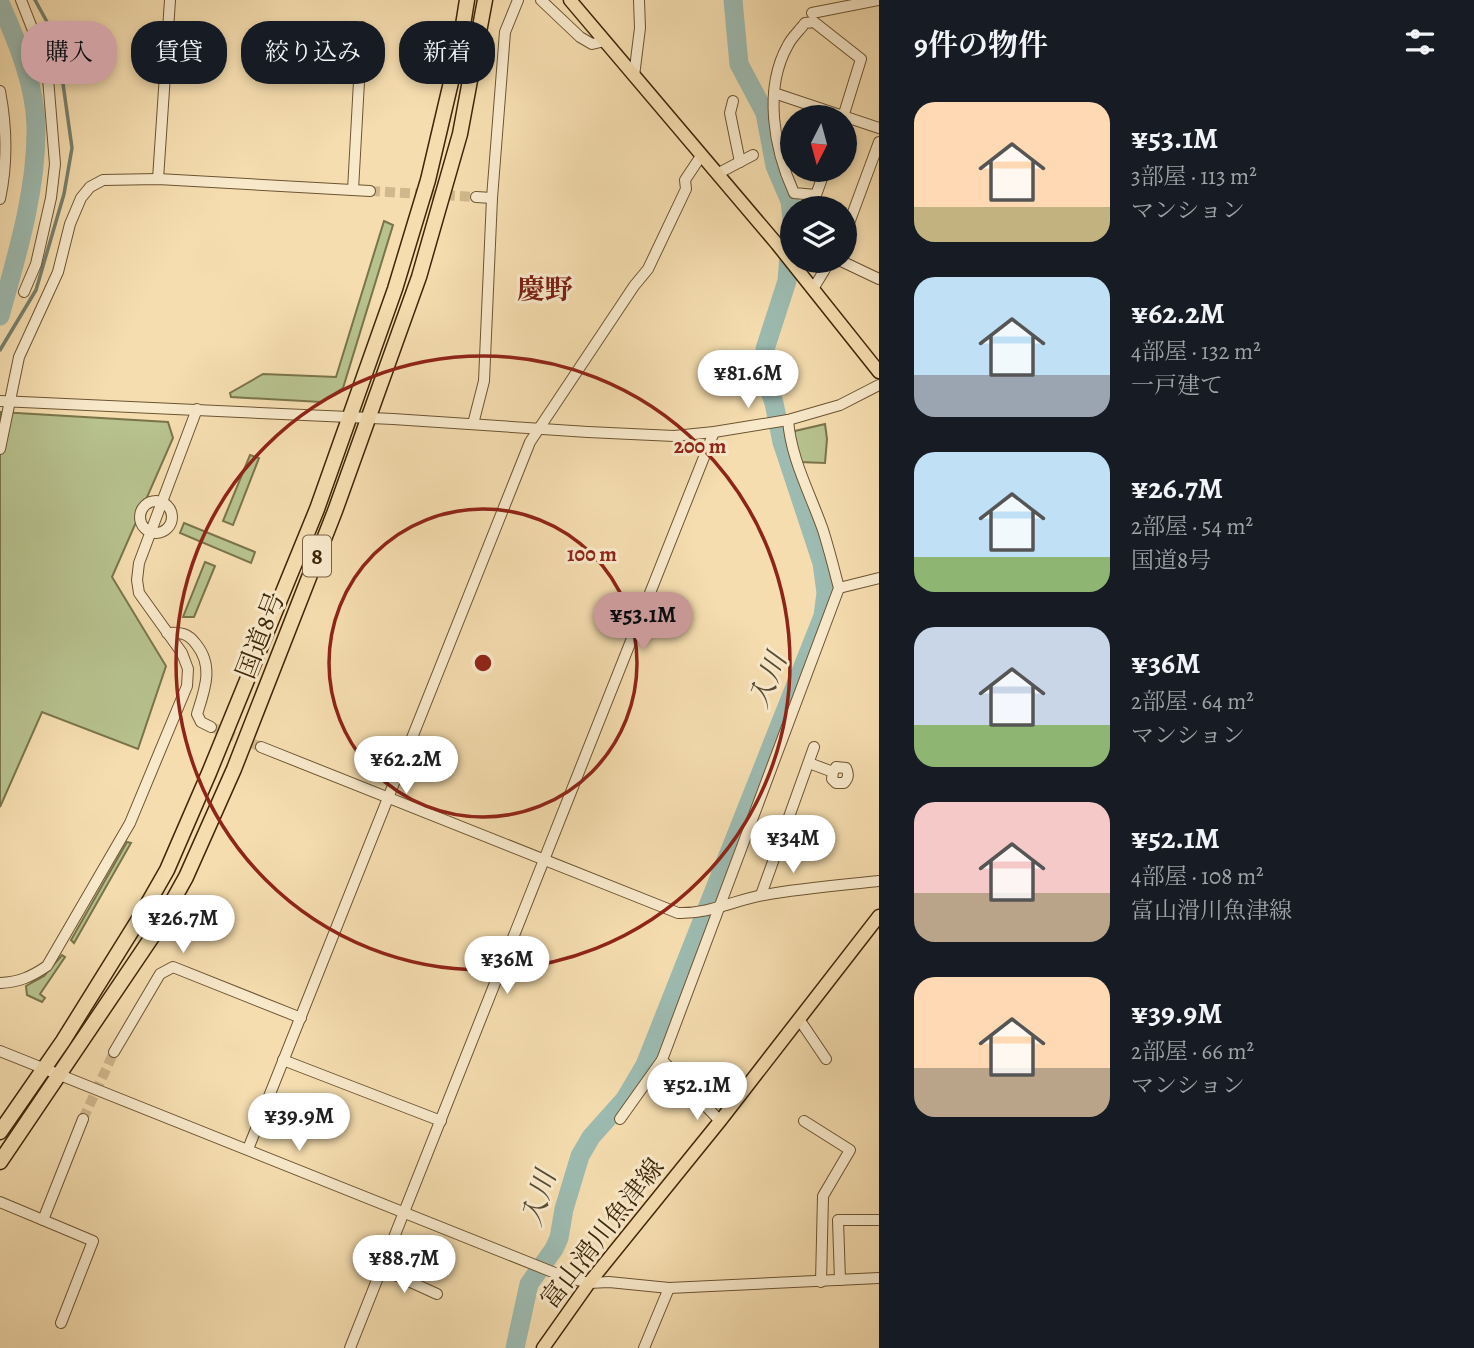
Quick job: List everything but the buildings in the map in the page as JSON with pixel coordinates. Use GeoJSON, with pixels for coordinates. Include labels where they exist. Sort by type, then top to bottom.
{"type":"FeatureCollection","features":[{"type":"Feature","properties":{"kind":"highway","name":"国道8号"},"geometry":{"type":"LineString","coordinates":[[0,1132],[107,971],[167,870],[317,509],[396,289],[428,180],[460,44],[467,0]]}},
{"type":"Feature","properties":{"kind":"highway","name":"国道8号"},"geometry":{"type":"LineString","coordinates":[[2,1159],[156,931],[191,867],[234,769],[335,511],[419,277],[460,134],[485,0]]}},
{"type":"Feature","properties":{"kind":"main road"},"geometry":{"type":"LineString","coordinates":[[570,0],[813,289],[879,372]]}},
{"type":"Feature","properties":{"kind":"main road","name":"富山滑川魚津線"},"geometry":{"type":"LineString","coordinates":[[543,1348],[589,1283],[720,1121],[879,916]]}},
{"type":"Feature","properties":{"kind":"street"},"geometry":{"type":"LineString","coordinates":[[21,0],[47,66],[55,164],[51,198],[36,264],[24,292]]}},
{"type":"Feature","properties":{"kind":"street"},"geometry":{"type":"LineString","coordinates":[[158,179],[170,0]]}},
{"type":"Feature","properties":{"kind":"street"},"geometry":{"type":"LineString","coordinates":[[473,424],[484,381],[492,198],[505,32],[518,0]]}},
{"type":"Feature","properties":{"kind":"street"},"geometry":{"type":"LineString","coordinates":[[541,0],[580,37],[592,44],[605,41]]}},
{"type":"Feature","properties":{"kind":"street"},"geometry":{"type":"LineString","coordinates":[[634,76],[640,28],[639,0]]}},
{"type":"Feature","properties":{"kind":"street"},"geometry":{"type":"LineString","coordinates":[[812,13],[878,0]]}},
{"type":"Feature","properties":{"kind":"street"},"geometry":{"type":"LineString","coordinates":[[780,158],[774,93],[788,44],[805,23],[814,22],[860,59],[847,105]]}},
{"type":"Feature","properties":{"kind":"street"},"geometry":{"type":"LineString","coordinates":[[353,190],[359,84]]}},
{"type":"Feature","properties":{"kind":"street"},"geometry":{"type":"LineString","coordinates":[[0,91],[6,157],[0,199]]}},
{"type":"Feature","properties":{"kind":"street"},"geometry":{"type":"LineString","coordinates":[[774,93],[808,105]]}},
{"type":"Feature","properties":{"kind":"street"},"geometry":{"type":"LineString","coordinates":[[733,101],[730,113],[740,162]]}},
{"type":"Feature","properties":{"kind":"street"},"geometry":{"type":"LineString","coordinates":[[858,122],[879,128]]}},
{"type":"Feature","properties":{"kind":"street"},"geometry":{"type":"LineString","coordinates":[[857,202],[879,142]]}},
{"type":"Feature","properties":{"kind":"street"},"geometry":{"type":"LineString","coordinates":[[717,174],[753,155]]}},
{"type":"Feature","properties":{"kind":"street"},"geometry":{"type":"LineString","coordinates":[[248,1149],[530,442],[648,269],[686,189],[685,180],[701,156]]}},
{"type":"Feature","properties":{"kind":"street"},"geometry":{"type":"LineString","coordinates":[[0,449],[5,401],[19,357],[58,272],[70,224],[81,198],[90,187],[103,180],[158,179],[370,191]]}},
{"type":"Feature","properties":{"kind":"street"},"geometry":{"type":"LineString","coordinates":[[790,182],[794,193],[816,195],[821,182]]}},
{"type":"Feature","properties":{"kind":"street"},"geometry":{"type":"LineString","coordinates":[[476,197],[492,198]]}},
{"type":"Feature","properties":{"kind":"street"},"geometry":{"type":"LineString","coordinates":[[857,269],[879,279]]}},
{"type":"Feature","properties":{"kind":"street"},"geometry":{"type":"LineString","coordinates":[[813,289],[823,273]]}},
{"type":"Feature","properties":{"kind":"street"},"geometry":{"type":"LineString","coordinates":[[5,401],[674,436],[788,420],[840,405],[879,385]]}},
{"type":"Feature","properties":{"kind":"street"},"geometry":{"type":"LineString","coordinates":[[0,984],[31,978],[47,967],[130,823],[187,686],[188,669],[182,653],[139,593],[137,580],[139,563],[197,409]]}},
{"type":"Feature","properties":{"kind":"street"},"geometry":{"type":"LineString","coordinates":[[620,1118],[662,1060],[839,589],[823,531],[795,461],[788,420]]}},
{"type":"Feature","properties":{"kind":"street"},"geometry":{"type":"LineString","coordinates":[[350,1348],[714,432]]}},
{"type":"Feature","properties":{"kind":"street"},"geometry":{"type":"LineString","coordinates":[[150,534],[167,530],[172,523],[172,513],[162,501]]}},
{"type":"Feature","properties":{"kind":"street"},"geometry":{"type":"LineString","coordinates":[[150,534],[141,524],[141,510],[150,502],[162,501]]}},
{"type":"Feature","properties":{"kind":"street"},"geometry":{"type":"LineString","coordinates":[[839,589],[879,578]]}},
{"type":"Feature","properties":{"kind":"street"},"geometry":{"type":"LineString","coordinates":[[167,633],[179,632],[190,636],[204,653],[207,683],[197,713],[201,722],[211,727]]}},
{"type":"Feature","properties":{"kind":"street"},"geometry":{"type":"LineString","coordinates":[[261,747],[678,913],[718,908],[761,895],[879,881]]}},
{"type":"Feature","properties":{"kind":"street"},"geometry":{"type":"LineString","coordinates":[[761,895],[814,747]]}},
{"type":"Feature","properties":{"kind":"street"},"geometry":{"type":"LineString","coordinates":[[809,763],[833,772]]}},
{"type":"Feature","properties":{"kind":"street"},"geometry":{"type":"LineString","coordinates":[[114,1052],[131,1019],[160,974],[173,967],[301,1018]]}},
{"type":"Feature","properties":{"kind":"street"},"geometry":{"type":"LineString","coordinates":[[799,1019],[826,1059]]}},
{"type":"Feature","properties":{"kind":"street"},"geometry":{"type":"LineString","coordinates":[[0,1051],[565,1277],[589,1283],[609,1282],[669,1288],[879,1278]]}},
{"type":"Feature","properties":{"kind":"street"},"geometry":{"type":"LineString","coordinates":[[284,1060],[441,1121]]}},
{"type":"Feature","properties":{"kind":"street"},"geometry":{"type":"LineString","coordinates":[[662,1060],[720,1121]]}},
{"type":"Feature","properties":{"kind":"street"},"geometry":{"type":"LineString","coordinates":[[43,1220],[83,1119]]}},
{"type":"Feature","properties":{"kind":"street"},"geometry":{"type":"LineString","coordinates":[[804,1121],[850,1150],[822,1196],[821,1282]]}},
{"type":"Feature","properties":{"kind":"street"},"geometry":{"type":"LineString","coordinates":[[1,1204],[93,1241],[61,1323]]}},
{"type":"Feature","properties":{"kind":"street"},"geometry":{"type":"LineString","coordinates":[[840,1280],[838,1220],[879,1220]]}},
{"type":"Feature","properties":{"kind":"street"},"geometry":{"type":"LineString","coordinates":[[382,1269],[437,1294]]}},
{"type":"Feature","properties":{"kind":"street"},"geometry":{"type":"LineString","coordinates":[[645,1348],[669,1288]]}},
{"type":"Feature","properties":{"kind":"green space"},"geometry":{"type":"Polygon","coordinates":[[[384,221],[393,225],[343,388],[321,402],[231,397],[230,393],[263,374],[336,377],[384,221]]]}},
{"type":"Feature","properties":{"kind":"green space"},"geometry":{"type":"Polygon","coordinates":[[[0,412],[168,422],[173,438],[112,577],[166,666],[138,749],[42,712],[0,807],[0,412]]]}},
{"type":"Feature","properties":{"kind":"green space"},"geometry":{"type":"Polygon","coordinates":[[[825,424],[825,463],[799,462],[792,435],[795,431],[825,424]]]}},
{"type":"Feature","properties":{"kind":"green space"},"geometry":{"type":"Polygon","coordinates":[[[250,455],[259,458],[233,525],[223,521],[250,455]]]}},
{"type":"Feature","properties":{"kind":"green space"},"geometry":{"type":"Polygon","coordinates":[[[184,523],[255,552],[251,563],[180,533],[184,523]]]}},
{"type":"Feature","properties":{"kind":"green space"},"geometry":{"type":"Polygon","coordinates":[[[205,562],[215,566],[194,617],[183,617],[205,562]]]}},
{"type":"Feature","properties":{"kind":"green space"},"geometry":{"type":"Polygon","coordinates":[[[127,842],[131,843],[74,943],[71,940],[127,842]]]}},
{"type":"Feature","properties":{"kind":"green space"},"geometry":{"type":"Polygon","coordinates":[[[62,955],[65,957],[40,994],[45,998],[42,1002],[27,995],[26,986],[44,976],[62,955]]]}},
{"type":"Feature","properties":{"kind":"waterway"},"geometry":{"type":"LineString","coordinates":[[0,350],[36,290],[64,194],[72,148],[59,55],[52,31],[35,0]]}},
{"type":"Feature","properties":{"kind":"waterway","name":"入川"},"geometry":{"type":"LineString","coordinates":[[515,1348],[529,1284],[559,1238],[564,1209],[580,1156],[591,1137],[625,1099],[645,1065],[823,616],[826,593],[822,563],[782,442],[774,403],[764,374],[765,349],[787,281],[792,219],[790,201],[775,166],[765,113],[739,64],[733,0]]}},
{"type":"Feature","properties":{"kind":"waterway"},"geometry":{"type":"LineString","coordinates":[[0,3],[29,79],[36,126],[30,198],[0,316]]}},
{"type":"Feature","properties":{"kind":"tunnel"},"geometry":{"type":"LineString","coordinates":[[370,191],[476,197]]}},
{"type":"Feature","properties":{"kind":"tunnel"},"geometry":{"type":"LineString","coordinates":[[211,727],[261,747]]}},
{"type":"Feature","properties":{"kind":"tunnel"},"geometry":{"type":"LineString","coordinates":[[83,1119],[114,1052]]}},
{"type":"Feature","properties":{"kind":"district","name":"慶野"},"geometry":{"type":"Point","coordinates":[545,289]}}]}
